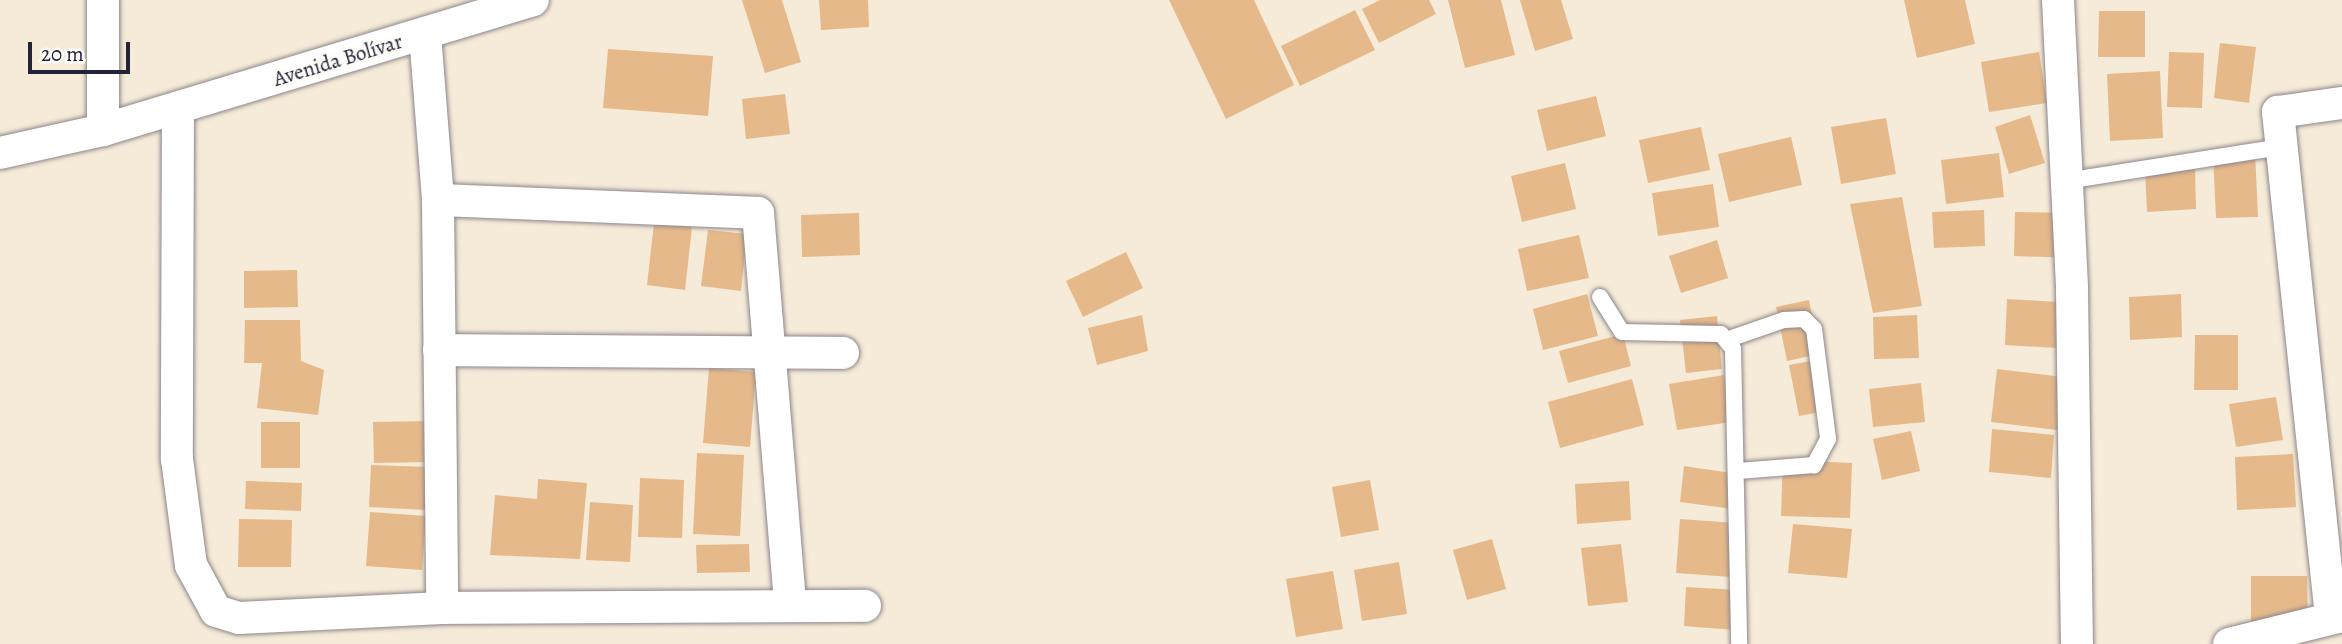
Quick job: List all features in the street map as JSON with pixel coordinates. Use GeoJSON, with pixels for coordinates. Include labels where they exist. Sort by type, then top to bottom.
{"type":"FeatureCollection","features":[{"type":"Feature","properties":{"kind":"street"},"geometry":{"type":"LineString","coordinates":[[103,0],[103,130]]}},
{"type":"Feature","properties":{"kind":"street","name":"Avenida Bolívar"},"geometry":{"type":"LineString","coordinates":[[0,153],[103,130],[533,0]]}},
{"type":"Feature","properties":{"kind":"street"},"geometry":{"type":"LineString","coordinates":[[2058,0],[2066,181],[2077,644]]}},
{"type":"Feature","properties":{"kind":"street"},"geometry":{"type":"LineString","coordinates":[[425,34],[438,200],[442,608]]}},
{"type":"Feature","properties":{"kind":"street"},"geometry":{"type":"LineString","coordinates":[[2229,644],[2336,616],[2278,112],[2342,103]]}},
{"type":"Feature","properties":{"kind":"street"},"geometry":{"type":"LineString","coordinates":[[178,108],[177,459],[183,535],[207,602],[239,618],[442,608],[864,606]]}},
{"type":"Feature","properties":{"kind":"street"},"geometry":{"type":"LineString","coordinates":[[438,200],[758,213],[790,606]]}},
{"type":"Feature","properties":{"kind":"street"},"geometry":{"type":"LineString","coordinates":[[439,350],[769,350],[843,353]]}},
{"type":"Feature","properties":{"kind":"lane"},"geometry":{"type":"LineString","coordinates":[[2066,181],[2281,147]]}},
{"type":"Feature","properties":{"kind":"lane"},"geometry":{"type":"LineString","coordinates":[[1600,297],[1622,332],[1729,339],[1784,320],[1804,319],[1814,329],[1828,439],[1814,465],[1738,471]]}},
{"type":"Feature","properties":{"kind":"lane"},"geometry":{"type":"LineString","coordinates":[[1729,339],[1738,471],[1739,644]]}},
{"type":"Feature","properties":{"kind":"building"},"geometry":{"type":"Polygon","coordinates":[[[742,0],[782,0],[801,62],[765,73],[742,0]]]}},
{"type":"Feature","properties":{"kind":"building"},"geometry":{"type":"Polygon","coordinates":[[[819,0],[868,0],[869,27],[821,30],[819,0]]]}},
{"type":"Feature","properties":{"kind":"building"},"geometry":{"type":"Polygon","coordinates":[[[1169,0],[1254,0],[1294,85],[1226,119],[1169,0]]]}},
{"type":"Feature","properties":{"kind":"building"},"geometry":{"type":"Polygon","coordinates":[[[1380,0],[1429,0],[1436,14],[1379,43],[1362,9],[1380,0]]]}},
{"type":"Feature","properties":{"kind":"building"},"geometry":{"type":"Polygon","coordinates":[[[1448,0],[1501,0],[1515,55],[1465,68],[1448,0]]]}},
{"type":"Feature","properties":{"kind":"building"},"geometry":{"type":"Polygon","coordinates":[[[1520,0],[1561,0],[1573,39],[1535,51],[1520,0]]]}},
{"type":"Feature","properties":{"kind":"building"},"geometry":{"type":"Polygon","coordinates":[[[1904,0],[1965,0],[1975,44],[1917,58],[1904,0]]]}},
{"type":"Feature","properties":{"kind":"building"},"geometry":{"type":"Polygon","coordinates":[[[1355,10],[1375,50],[1300,86],[1281,46],[1355,10]]]}},
{"type":"Feature","properties":{"kind":"building"},"geometry":{"type":"Polygon","coordinates":[[[2099,11],[2145,11],[2145,57],[2098,57],[2099,11]]]}},
{"type":"Feature","properties":{"kind":"building"},"geometry":{"type":"Polygon","coordinates":[[[2220,43],[2256,47],[2249,103],[2214,98],[2220,43]]]}},
{"type":"Feature","properties":{"kind":"building"},"geometry":{"type":"Polygon","coordinates":[[[608,49],[713,56],[708,116],[603,108],[608,49]]]}},
{"type":"Feature","properties":{"kind":"building"},"geometry":{"type":"Polygon","coordinates":[[[2039,52],[2047,103],[1989,112],[1981,62],[2039,52]]]}},
{"type":"Feature","properties":{"kind":"building"},"geometry":{"type":"Polygon","coordinates":[[[2169,52],[2204,53],[2202,108],[2167,107],[2169,52]]]}},
{"type":"Feature","properties":{"kind":"building"},"geometry":{"type":"Polygon","coordinates":[[[2160,71],[2163,138],[2110,141],[2107,74],[2160,71]]]}},
{"type":"Feature","properties":{"kind":"building"},"geometry":{"type":"Polygon","coordinates":[[[785,94],[790,134],[746,139],[742,99],[785,94]]]}},
{"type":"Feature","properties":{"kind":"building"},"geometry":{"type":"Polygon","coordinates":[[[1596,96],[1606,136],[1547,151],[1537,110],[1596,96]]]}},
{"type":"Feature","properties":{"kind":"building"},"geometry":{"type":"Polygon","coordinates":[[[2030,115],[2045,163],[2009,174],[1995,127],[2030,115]]]}},
{"type":"Feature","properties":{"kind":"building"},"geometry":{"type":"Polygon","coordinates":[[[1886,118],[1896,174],[1841,184],[1831,127],[1886,118]]]}},
{"type":"Feature","properties":{"kind":"building"},"geometry":{"type":"Polygon","coordinates":[[[1701,127],[1710,170],[1648,183],[1639,140],[1701,127]]]}},
{"type":"Feature","properties":{"kind":"building"},"geometry":{"type":"Polygon","coordinates":[[[1791,137],[1802,185],[1729,202],[1718,154],[1791,137]]]}},
{"type":"Feature","properties":{"kind":"building"},"geometry":{"type":"Polygon","coordinates":[[[2255,152],[2258,217],[2216,218],[2213,154],[2255,152]]]}},
{"type":"Feature","properties":{"kind":"building"},"geometry":{"type":"Polygon","coordinates":[[[1999,153],[2004,197],[1946,204],[1941,160],[1999,153]]]}},
{"type":"Feature","properties":{"kind":"building"},"geometry":{"type":"Polygon","coordinates":[[[1565,163],[1576,209],[1522,222],[1511,176],[1565,163]]]}},
{"type":"Feature","properties":{"kind":"building"},"geometry":{"type":"Polygon","coordinates":[[[2195,169],[2196,209],[2147,212],[2145,172],[2195,169]]]}},
{"type":"Feature","properties":{"kind":"building"},"geometry":{"type":"Polygon","coordinates":[[[1713,184],[1719,227],[1658,236],[1652,193],[1713,184]]]}},
{"type":"Feature","properties":{"kind":"building"},"geometry":{"type":"Polygon","coordinates":[[[1902,197],[1922,306],[1873,313],[1850,204],[1902,197]]]}},
{"type":"Feature","properties":{"kind":"building"},"geometry":{"type":"Polygon","coordinates":[[[1984,210],[1985,246],[1934,248],[1932,212],[1984,210]]]}},
{"type":"Feature","properties":{"kind":"building"},"geometry":{"type":"Polygon","coordinates":[[[2015,212],[2073,213],[2072,258],[2014,256],[2015,212]]]}},
{"type":"Feature","properties":{"kind":"building"},"geometry":{"type":"Polygon","coordinates":[[[859,213],[860,255],[802,257],[801,215],[859,213]]]}},
{"type":"Feature","properties":{"kind":"building"},"geometry":{"type":"Polygon","coordinates":[[[654,223],[692,227],[685,290],[647,285],[654,223]]]}},
{"type":"Feature","properties":{"kind":"building"},"geometry":{"type":"Polygon","coordinates":[[[708,230],[747,234],[741,291],[701,286],[708,230]]]}},
{"type":"Feature","properties":{"kind":"building"},"geometry":{"type":"Polygon","coordinates":[[[1579,235],[1589,278],[1527,291],[1518,249],[1579,235]]]}},
{"type":"Feature","properties":{"kind":"building"},"geometry":{"type":"Polygon","coordinates":[[[1717,240],[1728,278],[1681,293],[1669,256],[1717,240]]]}},
{"type":"Feature","properties":{"kind":"building"},"geometry":{"type":"Polygon","coordinates":[[[1126,252],[1143,288],[1083,317],[1066,281],[1126,252]]]}},
{"type":"Feature","properties":{"kind":"building"},"geometry":{"type":"Polygon","coordinates":[[[297,270],[298,307],[244,308],[244,271],[297,270]]]}},
{"type":"Feature","properties":{"kind":"building"},"geometry":{"type":"Polygon","coordinates":[[[1587,294],[1598,336],[1543,350],[1533,309],[1587,294]]]}},
{"type":"Feature","properties":{"kind":"building"},"geometry":{"type":"Polygon","coordinates":[[[2181,294],[2182,337],[2130,340],[2129,297],[2181,294]]]}},
{"type":"Feature","properties":{"kind":"building"},"geometry":{"type":"Polygon","coordinates":[[[2007,299],[2076,303],[2073,349],[2005,345],[2007,299]]]}},
{"type":"Feature","properties":{"kind":"building"},"geometry":{"type":"Polygon","coordinates":[[[1809,300],[1819,354],[1787,361],[1776,307],[1809,300]]]}},
{"type":"Feature","properties":{"kind":"building"},"geometry":{"type":"Polygon","coordinates":[[[1142,315],[1148,351],[1097,365],[1088,328],[1142,315]]]}},
{"type":"Feature","properties":{"kind":"building"},"geometry":{"type":"Polygon","coordinates":[[[1917,315],[1919,358],[1874,359],[1873,317],[1917,315]]]}},
{"type":"Feature","properties":{"kind":"building"},"geometry":{"type":"Polygon","coordinates":[[[1717,316],[1722,369],[1686,373],[1680,320],[1717,316]]]}},
{"type":"Feature","properties":{"kind":"building"},"geometry":{"type":"Polygon","coordinates":[[[245,320],[300,320],[301,361],[324,370],[318,415],[257,408],[262,363],[244,363],[245,320]]]}},
{"type":"Feature","properties":{"kind":"building"},"geometry":{"type":"Polygon","coordinates":[[[1623,334],[1631,366],[1568,383],[1559,351],[1623,334]]]}},
{"type":"Feature","properties":{"kind":"building"},"geometry":{"type":"Polygon","coordinates":[[[2195,335],[2238,335],[2238,390],[2194,390],[2195,335]]]}},
{"type":"Feature","properties":{"kind":"building"},"geometry":{"type":"Polygon","coordinates":[[[1822,359],[1832,410],[1799,416],[1789,365],[1822,359]]]}},
{"type":"Feature","properties":{"kind":"building"},"geometry":{"type":"Polygon","coordinates":[[[709,368],[756,372],[750,447],[703,443],[709,368]]]}},
{"type":"Feature","properties":{"kind":"building"},"geometry":{"type":"Polygon","coordinates":[[[1997,369],[2071,378],[2065,431],[1991,422],[1997,369]]]}},
{"type":"Feature","properties":{"kind":"building"},"geometry":{"type":"Polygon","coordinates":[[[1724,375],[1731,422],[1677,430],[1669,384],[1724,375]]]}},
{"type":"Feature","properties":{"kind":"building"},"geometry":{"type":"Polygon","coordinates":[[[1632,379],[1644,425],[1560,448],[1548,402],[1632,379]]]}},
{"type":"Feature","properties":{"kind":"building"},"geometry":{"type":"Polygon","coordinates":[[[1921,383],[1925,422],[1873,427],[1869,389],[1921,383]]]}},
{"type":"Feature","properties":{"kind":"building"},"geometry":{"type":"Polygon","coordinates":[[[2276,397],[2283,440],[2236,447],[2229,404],[2276,397]]]}},
{"type":"Feature","properties":{"kind":"building"},"geometry":{"type":"Polygon","coordinates":[[[430,421],[430,462],[374,463],[373,422],[430,421]]]}},
{"type":"Feature","properties":{"kind":"building"},"geometry":{"type":"Polygon","coordinates":[[[261,422],[300,422],[300,468],[261,468],[261,422]]]}},
{"type":"Feature","properties":{"kind":"building"},"geometry":{"type":"Polygon","coordinates":[[[1992,429],[2054,435],[2051,478],[1989,472],[1992,429]]]}},
{"type":"Feature","properties":{"kind":"building"},"geometry":{"type":"Polygon","coordinates":[[[1911,431],[1920,471],[1882,480],[1873,439],[1911,431]]]}},
{"type":"Feature","properties":{"kind":"building"},"geometry":{"type":"Polygon","coordinates":[[[697,453],[744,455],[740,536],[693,534],[697,453]]]}},
{"type":"Feature","properties":{"kind":"building"},"geometry":{"type":"Polygon","coordinates":[[[2293,454],[2296,507],[2237,510],[2235,457],[2293,454]]]}},
{"type":"Feature","properties":{"kind":"building"},"geometry":{"type":"Polygon","coordinates":[[[1783,460],[1852,463],[1850,518],[1781,516],[1783,460]]]}},
{"type":"Feature","properties":{"kind":"building"},"geometry":{"type":"Polygon","coordinates":[[[371,465],[429,467],[427,510],[369,507],[371,465]]]}},
{"type":"Feature","properties":{"kind":"building"},"geometry":{"type":"Polygon","coordinates":[[[1684,466],[1738,474],[1733,509],[1680,502],[1684,466]]]}},
{"type":"Feature","properties":{"kind":"building"},"geometry":{"type":"Polygon","coordinates":[[[640,478],[684,480],[682,538],[638,537],[640,478]]]}},
{"type":"Feature","properties":{"kind":"building"},"geometry":{"type":"Polygon","coordinates":[[[538,479],[587,483],[580,559],[490,555],[495,495],[537,499],[538,479]]]}},
{"type":"Feature","properties":{"kind":"building"},"geometry":{"type":"Polygon","coordinates":[[[1370,480],[1379,530],[1341,537],[1332,487],[1370,480]]]}},
{"type":"Feature","properties":{"kind":"building"},"geometry":{"type":"Polygon","coordinates":[[[246,481],[302,483],[301,511],[245,509],[246,481]]]}},
{"type":"Feature","properties":{"kind":"building"},"geometry":{"type":"Polygon","coordinates":[[[1629,481],[1631,520],[1577,524],[1575,484],[1629,481]]]}},
{"type":"Feature","properties":{"kind":"building"},"geometry":{"type":"Polygon","coordinates":[[[590,502],[633,505],[630,562],[586,560],[590,502]]]}},
{"type":"Feature","properties":{"kind":"building"},"geometry":{"type":"Polygon","coordinates":[[[370,512],[426,516],[422,570],[366,566],[370,512]]]}},
{"type":"Feature","properties":{"kind":"building"},"geometry":{"type":"Polygon","coordinates":[[[239,519],[292,520],[291,567],[238,567],[239,519]]]}},
{"type":"Feature","properties":{"kind":"building"},"geometry":{"type":"Polygon","coordinates":[[[1680,519],[1735,523],[1731,577],[1676,573],[1680,519]]]}},
{"type":"Feature","properties":{"kind":"building"},"geometry":{"type":"Polygon","coordinates":[[[1793,524],[1852,529],[1847,578],[1788,573],[1793,524]]]}},
{"type":"Feature","properties":{"kind":"building"},"geometry":{"type":"Polygon","coordinates":[[[1492,539],[1506,589],[1467,600],[1453,550],[1492,539]]]}},
{"type":"Feature","properties":{"kind":"building"},"geometry":{"type":"Polygon","coordinates":[[[749,544],[750,572],[697,573],[696,545],[749,544]]]}},
{"type":"Feature","properties":{"kind":"building"},"geometry":{"type":"Polygon","coordinates":[[[1621,544],[1628,602],[1588,606],[1581,548],[1621,544]]]}},
{"type":"Feature","properties":{"kind":"building"},"geometry":{"type":"Polygon","coordinates":[[[1399,562],[1407,614],[1362,621],[1354,570],[1399,562]]]}},
{"type":"Feature","properties":{"kind":"building"},"geometry":{"type":"Polygon","coordinates":[[[1333,571],[1343,629],[1296,637],[1286,579],[1333,571]]]}},
{"type":"Feature","properties":{"kind":"building"},"geometry":{"type":"Polygon","coordinates":[[[2251,576],[2307,576],[2308,623],[2251,623],[2251,576]]]}},
{"type":"Feature","properties":{"kind":"building"},"geometry":{"type":"Polygon","coordinates":[[[1686,587],[1738,590],[1735,630],[1684,626],[1686,587]]]}}]}
